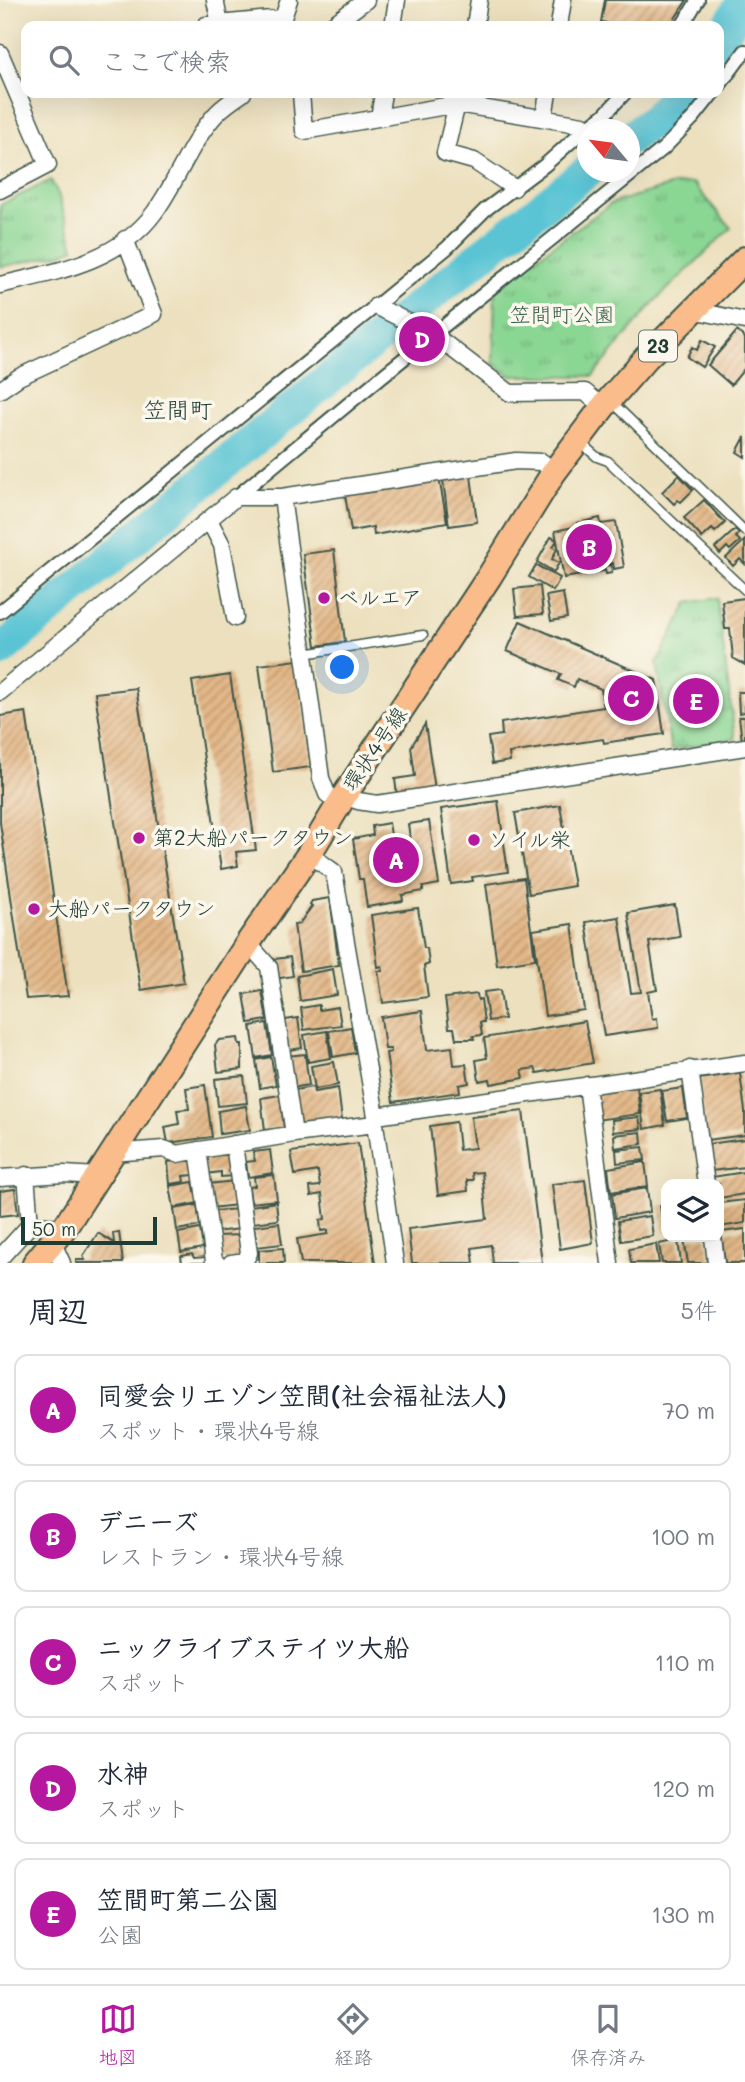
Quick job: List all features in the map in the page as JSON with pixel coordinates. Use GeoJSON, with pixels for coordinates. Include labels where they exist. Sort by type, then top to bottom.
{"type":"FeatureCollection","features":[{"type":"Feature","properties":{"kind":"main road","name":"環状4号線"},"geometry":{"type":"LineString","coordinates":[[35,1263],[60,1244],[98,1176],[489,577],[554,472],[607,403],[693,310],[745,259]]}},
{"type":"Feature","properties":{"kind":"street"},"geometry":{"type":"LineString","coordinates":[[213,21],[215,0]]}},
{"type":"Feature","properties":{"kind":"street"},"geometry":{"type":"LineString","coordinates":[[253,21],[283,18],[289,0]]}},
{"type":"Feature","properties":{"kind":"street"},"geometry":{"type":"LineString","coordinates":[[338,21],[366,0]]}},
{"type":"Feature","properties":{"kind":"street"},"geometry":{"type":"LineString","coordinates":[[394,21],[397,0]]}},
{"type":"Feature","properties":{"kind":"street"},"geometry":{"type":"LineString","coordinates":[[476,21],[479,0]]}},
{"type":"Feature","properties":{"kind":"street"},"geometry":{"type":"LineString","coordinates":[[560,21],[563,0]]}},
{"type":"Feature","properties":{"kind":"street"},"geometry":{"type":"LineString","coordinates":[[685,21],[698,0]]}},
{"type":"Feature","properties":{"kind":"street"},"geometry":{"type":"LineString","coordinates":[[724,79],[745,51]]}},
{"type":"Feature","properties":{"kind":"street"},"geometry":{"type":"LineString","coordinates":[[0,53],[48,165],[0,190]]}},
{"type":"Feature","properties":{"kind":"street"},"geometry":{"type":"LineString","coordinates":[[0,285],[81,264],[110,250],[141,228],[154,213],[198,138],[218,112],[236,98]]}},
{"type":"Feature","properties":{"kind":"street"},"geometry":{"type":"LineString","coordinates":[[301,98],[304,131],[462,101],[577,124]]}},
{"type":"Feature","properties":{"kind":"street"},"geometry":{"type":"LineString","coordinates":[[379,118],[382,98]]}},
{"type":"Feature","properties":{"kind":"street"},"geometry":{"type":"LineString","coordinates":[[544,117],[547,98]]}},
{"type":"Feature","properties":{"kind":"street"},"geometry":{"type":"LineString","coordinates":[[599,119],[620,98]]}},
{"type":"Feature","properties":{"kind":"street"},"geometry":{"type":"LineString","coordinates":[[0,692],[664,148],[709,98]]}},
{"type":"Feature","properties":{"kind":"street"},"geometry":{"type":"LineString","coordinates":[[462,101],[446,153],[474,161],[514,188]]}},
{"type":"Feature","properties":{"kind":"street"},"geometry":{"type":"LineString","coordinates":[[0,612],[447,248],[485,210],[545,166],[577,136]]}},
{"type":"Feature","properties":{"kind":"street"},"geometry":{"type":"LineString","coordinates":[[0,390],[19,377],[155,314],[125,239]]}},
{"type":"Feature","properties":{"kind":"street"},"geometry":{"type":"LineString","coordinates":[[376,306],[434,335],[510,393],[586,392],[607,403]]}},
{"type":"Feature","properties":{"kind":"street"},"geometry":{"type":"LineString","coordinates":[[693,310],[745,321]]}},
{"type":"Feature","properties":{"kind":"street"},"geometry":{"type":"LineString","coordinates":[[236,497],[282,497],[516,461],[542,462],[554,472]]}},
{"type":"Feature","properties":{"kind":"street"},"geometry":{"type":"LineString","coordinates":[[282,497],[321,778],[327,794],[342,800],[377,804],[745,747]]}},
{"type":"Feature","properties":{"kind":"street"},"geometry":{"type":"LineString","coordinates":[[209,520],[222,545],[234,618]]}},
{"type":"Feature","properties":{"kind":"street"},"geometry":{"type":"LineString","coordinates":[[309,854],[334,872],[375,1120],[395,1263]]}},
{"type":"Feature","properties":{"kind":"street"},"geometry":{"type":"LineString","coordinates":[[248,943],[269,967],[294,1134]]}},
{"type":"Feature","properties":{"kind":"street"},"geometry":{"type":"LineString","coordinates":[[113,1153],[164,1149],[177,1154],[587,1085],[745,1063]]}},
{"type":"Feature","properties":{"kind":"street"},"geometry":{"type":"LineString","coordinates":[[690,1069],[705,1179]]}},
{"type":"Feature","properties":{"kind":"street"},"geometry":{"type":"LineString","coordinates":[[587,1085],[610,1263]]}},
{"type":"Feature","properties":{"kind":"street"},"geometry":{"type":"LineString","coordinates":[[231,1263],[245,1261],[249,1253],[234,1144]]}},
{"type":"Feature","properties":{"kind":"street"},"geometry":{"type":"LineString","coordinates":[[198,1150],[214,1261],[218,1263]]}},
{"type":"Feature","properties":{"kind":"street"},"geometry":{"type":"LineString","coordinates":[[0,1178],[64,1174],[98,1176]]}},
{"type":"Feature","properties":{"kind":"street"},"geometry":{"type":"LineString","coordinates":[[0,1258],[30,1225],[26,1175]]}},
{"type":"Feature","properties":{"kind":"street"},"geometry":{"type":"LineString","coordinates":[[30,1225],[60,1244]]}},
{"type":"Feature","properties":{"kind":"street"},"geometry":{"type":"LineString","coordinates":[[714,1242],[716,1263]]}},
{"type":"Feature","properties":{"kind":"lane"},"geometry":{"type":"LineString","coordinates":[[607,403],[745,531]]}},
{"type":"Feature","properties":{"kind":"lane"},"geometry":{"type":"LineString","coordinates":[[578,440],[597,457],[608,461],[745,590]]}},
{"type":"Feature","properties":{"kind":"lane"},"geometry":{"type":"LineString","coordinates":[[304,654],[423,635]]}},
{"type":"Feature","properties":{"kind":"green space"},"geometry":{"type":"Polygon","coordinates":[[[51,180],[58,194],[74,248],[61,254],[0,267],[0,205],[51,180]]]}},
{"type":"Feature","properties":{"kind":"green space","name":"笠間町公園"},"geometry":{"type":"Polygon","coordinates":[[[693,183],[731,228],[653,303],[593,376],[511,376],[493,363],[495,291],[612,203],[673,185],[693,183]]]}},
{"type":"Feature","properties":{"kind":"green space"},"geometry":{"type":"Polygon","coordinates":[[[717,598],[735,739],[671,750],[657,663],[688,603],[717,598]]]}},
{"type":"Feature","properties":{"kind":"building"},"geometry":{"type":"Polygon","coordinates":[[[605,0],[687,0],[673,21],[601,21],[605,0]]]}},
{"type":"Feature","properties":{"kind":"building"},"geometry":{"type":"Polygon","coordinates":[[[737,331],[745,338],[745,368],[731,385],[708,365],[737,331]]]}},
{"type":"Feature","properties":{"kind":"building"},"geometry":{"type":"Polygon","coordinates":[[[702,340],[715,347],[702,367],[687,357],[692,347],[697,350],[702,340]]]}},
{"type":"Feature","properties":{"kind":"building"},"geometry":{"type":"Polygon","coordinates":[[[745,437],[745,457],[737,452],[745,437]]]}},
{"type":"Feature","properties":{"kind":"building"},"geometry":{"type":"Polygon","coordinates":[[[679,475],[693,490],[681,502],[678,500],[674,504],[662,492],[679,475]]]}},
{"type":"Feature","properties":{"kind":"building"},"geometry":{"type":"Polygon","coordinates":[[[471,476],[477,522],[449,526],[443,480],[471,476]]]}},
{"type":"Feature","properties":{"kind":"building"},"geometry":{"type":"Polygon","coordinates":[[[439,478],[447,522],[374,535],[373,527],[351,531],[345,495],[439,478]]]}},
{"type":"Feature","properties":{"kind":"building"},"geometry":{"type":"Polygon","coordinates":[[[704,500],[725,523],[702,538],[684,518],[704,500]]]}},
{"type":"Feature","properties":{"kind":"building"},"geometry":{"type":"Polygon","coordinates":[[[600,518],[601,524],[616,522],[624,567],[614,569],[613,563],[602,565],[603,571],[564,578],[555,531],[600,518]]]}},
{"type":"Feature","properties":{"kind":"building"},"geometry":{"type":"Polygon","coordinates":[[[735,530],[740,541],[720,554],[715,548],[735,530]]]}},
{"type":"Feature","properties":{"kind":"building"},"geometry":{"type":"Polygon","coordinates":[[[551,537],[557,540],[553,547],[557,549],[552,559],[559,563],[554,572],[537,562],[551,537]]]}},
{"type":"Feature","properties":{"kind":"building"},"geometry":{"type":"Polygon","coordinates":[[[745,540],[745,564],[740,559],[733,566],[726,558],[745,540]]]}},
{"type":"Feature","properties":{"kind":"building","name":"ベルエア"},"geometry":{"type":"Polygon","coordinates":[[[334,550],[345,642],[316,646],[303,554],[334,550]]]}},
{"type":"Feature","properties":{"kind":"building"},"geometry":{"type":"Polygon","coordinates":[[[536,565],[560,578],[553,591],[529,577],[536,565]]]}},
{"type":"Feature","properties":{"kind":"building"},"geometry":{"type":"Polygon","coordinates":[[[611,565],[612,573],[606,574],[604,566],[611,565]]]}},
{"type":"Feature","properties":{"kind":"building"},"geometry":{"type":"Polygon","coordinates":[[[540,586],[543,614],[517,616],[514,589],[540,586]]]}},
{"type":"Feature","properties":{"kind":"building"},"geometry":{"type":"Polygon","coordinates":[[[563,593],[567,618],[551,621],[546,596],[563,593]]]}},
{"type":"Feature","properties":{"kind":"building"},"geometry":{"type":"Polygon","coordinates":[[[745,598],[745,665],[733,658],[730,629],[725,629],[722,601],[745,598]]]}},
{"type":"Feature","properties":{"kind":"building"},"geometry":{"type":"Polygon","coordinates":[[[520,621],[656,680],[664,734],[604,743],[603,739],[509,753],[510,761],[492,764],[488,737],[502,735],[501,723],[604,707],[601,689],[577,679],[574,687],[558,680],[561,674],[507,651],[520,621]]]}},
{"type":"Feature","properties":{"kind":"building"},"geometry":{"type":"Polygon","coordinates":[[[297,660],[311,767],[273,772],[259,665],[297,660]]]}},
{"type":"Feature","properties":{"kind":"building"},"geometry":{"type":"Polygon","coordinates":[[[230,675],[256,850],[236,852],[238,866],[221,869],[192,681],[230,675]]]}},
{"type":"Feature","properties":{"kind":"building","name":"第2大船パークタウン"},"geometry":{"type":"Polygon","coordinates":[[[136,688],[184,983],[141,990],[95,693],[136,688]]]}},
{"type":"Feature","properties":{"kind":"building"},"geometry":{"type":"Polygon","coordinates":[[[738,692],[745,692],[745,712],[739,713],[738,692]]]}},
{"type":"Feature","properties":{"kind":"building","name":"大船パークタウン"},"geometry":{"type":"Polygon","coordinates":[[[26,712],[68,996],[26,999],[0,823],[0,716],[26,712]]]}},
{"type":"Feature","properties":{"kind":"building"},"geometry":{"type":"Polygon","coordinates":[[[739,717],[745,717],[745,741],[742,741],[739,717]]]}},
{"type":"Feature","properties":{"kind":"building"},"geometry":{"type":"Polygon","coordinates":[[[425,724],[435,789],[397,795],[395,779],[415,776],[411,747],[425,724]]]}},
{"type":"Feature","properties":{"kind":"building","name":"ソイル栄"},"geometry":{"type":"Polygon","coordinates":[[[498,801],[508,872],[472,877],[473,881],[451,884],[441,809],[498,801]]]}},
{"type":"Feature","properties":{"kind":"building"},"geometry":{"type":"Polygon","coordinates":[[[560,805],[574,886],[529,894],[515,813],[560,805]]]}},
{"type":"Feature","properties":{"kind":"building"},"geometry":{"type":"Polygon","coordinates":[[[429,821],[439,884],[423,887],[423,891],[402,895],[403,901],[367,907],[363,879],[359,879],[353,839],[373,835],[372,826],[389,823],[392,841],[410,838],[408,824],[429,821]]]}},
{"type":"Feature","properties":{"kind":"building"},"geometry":{"type":"Polygon","coordinates":[[[524,878],[535,959],[497,965],[486,884],[524,878]]]}},
{"type":"Feature","properties":{"kind":"building"},"geometry":{"type":"Polygon","coordinates":[[[330,898],[339,965],[301,971],[294,925],[299,924],[312,906],[312,901],[330,898]]]}},
{"type":"Feature","properties":{"kind":"building"},"geometry":{"type":"Polygon","coordinates":[[[675,905],[680,937],[649,942],[657,990],[648,992],[652,1019],[657,1018],[658,1028],[604,1036],[586,922],[619,917],[631,993],[641,992],[628,913],[675,905]]]}},
{"type":"Feature","properties":{"kind":"building"},"geometry":{"type":"Polygon","coordinates":[[[418,908],[429,964],[424,966],[428,997],[383,1003],[378,971],[383,971],[382,966],[378,967],[371,915],[418,908]]]}},
{"type":"Feature","properties":{"kind":"building"},"geometry":{"type":"Polygon","coordinates":[[[572,924],[584,1010],[545,1016],[533,930],[572,924]]]}},
{"type":"Feature","properties":{"kind":"building"},"geometry":{"type":"Polygon","coordinates":[[[290,957],[293,976],[274,979],[275,959],[290,957]]]}},
{"type":"Feature","properties":{"kind":"building"},"geometry":{"type":"Polygon","coordinates":[[[333,969],[337,995],[300,1001],[297,976],[333,969]]]}},
{"type":"Feature","properties":{"kind":"building"},"geometry":{"type":"Polygon","coordinates":[[[500,990],[504,1019],[488,1021],[484,992],[500,990]]]}},
{"type":"Feature","properties":{"kind":"building"},"geometry":{"type":"Polygon","coordinates":[[[262,991],[267,1020],[249,1023],[244,994],[262,991]]]}},
{"type":"Feature","properties":{"kind":"building"},"geometry":{"type":"Polygon","coordinates":[[[477,994],[478,1000],[481,999],[484,1022],[480,1022],[482,1035],[473,1036],[474,1039],[456,1039],[454,1028],[449,1028],[445,998],[477,994]]]}},
{"type":"Feature","properties":{"kind":"building"},"geometry":{"type":"Polygon","coordinates":[[[319,1005],[319,1010],[338,1007],[341,1025],[304,1030],[301,1008],[319,1005]]]}},
{"type":"Feature","properties":{"kind":"building"},"geometry":{"type":"Polygon","coordinates":[[[422,1011],[427,1050],[452,1047],[454,1065],[466,1064],[469,1083],[459,1085],[460,1092],[393,1102],[386,1053],[391,1052],[391,1049],[385,1049],[381,1017],[422,1011]]]}},
{"type":"Feature","properties":{"kind":"building"},"geometry":{"type":"Polygon","coordinates":[[[298,1018],[302,1048],[283,1051],[279,1021],[298,1018]]]}},
{"type":"Feature","properties":{"kind":"building"},"geometry":{"type":"Polygon","coordinates":[[[585,1021],[593,1063],[537,1073],[535,1068],[522,1070],[524,1078],[491,1084],[490,1079],[479,1081],[476,1060],[487,1058],[484,1038],[585,1021]]]}},
{"type":"Feature","properties":{"kind":"building"},"geometry":{"type":"Polygon","coordinates":[[[267,1023],[272,1055],[256,1058],[251,1026],[267,1023]]]}},
{"type":"Feature","properties":{"kind":"building"},"geometry":{"type":"Polygon","coordinates":[[[351,1027],[355,1053],[333,1057],[329,1031],[351,1027]]]}},
{"type":"Feature","properties":{"kind":"building"},"geometry":{"type":"Polygon","coordinates":[[[327,1031],[331,1058],[308,1062],[304,1035],[327,1031]]]}},
{"type":"Feature","properties":{"kind":"building"},"geometry":{"type":"Polygon","coordinates":[[[238,1038],[239,1044],[242,1044],[242,1069],[218,1072],[215,1045],[219,1040],[238,1038]]]}},
{"type":"Feature","properties":{"kind":"building"},"geometry":{"type":"Polygon","coordinates":[[[305,1054],[309,1085],[291,1088],[287,1056],[305,1054]]]}},
{"type":"Feature","properties":{"kind":"building"},"geometry":{"type":"Polygon","coordinates":[[[271,1057],[276,1085],[260,1088],[256,1060],[271,1057]]]}},
{"type":"Feature","properties":{"kind":"building"},"geometry":{"type":"Polygon","coordinates":[[[334,1062],[338,1085],[315,1089],[311,1066],[334,1062]]]}},
{"type":"Feature","properties":{"kind":"building"},"geometry":{"type":"Polygon","coordinates":[[[740,1073],[745,1135],[707,1140],[699,1079],[740,1073]]]}},
{"type":"Feature","properties":{"kind":"building"},"geometry":{"type":"Polygon","coordinates":[[[244,1076],[247,1103],[218,1106],[215,1079],[244,1076]]]}},
{"type":"Feature","properties":{"kind":"building"},"geometry":{"type":"Polygon","coordinates":[[[205,1085],[212,1137],[168,1143],[165,1127],[179,1124],[177,1110],[189,1109],[186,1088],[205,1085]]]}},
{"type":"Feature","properties":{"kind":"building"},"geometry":{"type":"Polygon","coordinates":[[[313,1087],[314,1092],[338,1088],[342,1120],[301,1126],[295,1090],[313,1087]]]}},
{"type":"Feature","properties":{"kind":"building"},"geometry":{"type":"Polygon","coordinates":[[[637,1087],[640,1114],[596,1120],[592,1093],[637,1087]]]}},
{"type":"Feature","properties":{"kind":"building"},"geometry":{"type":"Polygon","coordinates":[[[683,1088],[687,1118],[667,1121],[662,1091],[683,1088]]]}},
{"type":"Feature","properties":{"kind":"building"},"geometry":{"type":"Polygon","coordinates":[[[660,1089],[665,1125],[644,1129],[639,1092],[660,1089]]]}},
{"type":"Feature","properties":{"kind":"building"},"geometry":{"type":"Polygon","coordinates":[[[280,1095],[284,1128],[265,1130],[261,1098],[280,1095]]]}},
{"type":"Feature","properties":{"kind":"building"},"geometry":{"type":"Polygon","coordinates":[[[246,1106],[250,1130],[220,1134],[218,1111],[246,1106]]]}},
{"type":"Feature","properties":{"kind":"building"},"geometry":{"type":"Polygon","coordinates":[[[523,1111],[542,1263],[493,1263],[491,1245],[472,1248],[474,1263],[412,1263],[408,1229],[487,1219],[482,1172],[472,1173],[473,1180],[467,1180],[468,1191],[438,1195],[430,1126],[456,1122],[459,1150],[475,1148],[471,1117],[523,1111]]]}},
{"type":"Feature","properties":{"kind":"building"},"geometry":{"type":"Polygon","coordinates":[[[639,1117],[641,1129],[613,1132],[612,1120],[639,1117]]]}},
{"type":"Feature","properties":{"kind":"building"},"geometry":{"type":"Polygon","coordinates":[[[641,1132],[642,1144],[615,1148],[614,1135],[641,1132]]]}},
{"type":"Feature","properties":{"kind":"building"},"geometry":{"type":"Polygon","coordinates":[[[745,1139],[745,1167],[711,1171],[708,1144],[745,1139]]]}},
{"type":"Feature","properties":{"kind":"building"},"geometry":{"type":"Polygon","coordinates":[[[358,1143],[375,1263],[301,1263],[297,1239],[328,1234],[328,1230],[321,1231],[320,1220],[325,1219],[322,1194],[311,1196],[310,1187],[320,1186],[318,1171],[295,1175],[291,1152],[358,1143]]]}},
{"type":"Feature","properties":{"kind":"building"},"geometry":{"type":"Polygon","coordinates":[[[643,1147],[645,1160],[617,1163],[616,1150],[643,1147]]]}},
{"type":"Feature","properties":{"kind":"building"},"geometry":{"type":"Polygon","coordinates":[[[270,1150],[273,1173],[248,1177],[246,1162],[255,1161],[253,1152],[270,1150]]]}},
{"type":"Feature","properties":{"kind":"building"},"geometry":{"type":"Polygon","coordinates":[[[230,1151],[233,1176],[221,1177],[221,1172],[206,1174],[204,1154],[230,1151]]]}},
{"type":"Feature","properties":{"kind":"building"},"geometry":{"type":"Polygon","coordinates":[[[192,1159],[194,1175],[183,1176],[184,1182],[170,1184],[168,1162],[192,1159]]]}},
{"type":"Feature","properties":{"kind":"building"},"geometry":{"type":"Polygon","coordinates":[[[645,1162],[648,1186],[611,1192],[608,1168],[645,1162]]]}},
{"type":"Feature","properties":{"kind":"building"},"geometry":{"type":"Polygon","coordinates":[[[745,1172],[745,1194],[724,1197],[724,1179],[712,1177],[745,1172]]]}},
{"type":"Feature","properties":{"kind":"building"},"geometry":{"type":"Polygon","coordinates":[[[274,1175],[277,1200],[251,1203],[249,1187],[255,1186],[254,1177],[274,1175]]]}},
{"type":"Feature","properties":{"kind":"building"},"geometry":{"type":"Polygon","coordinates":[[[585,1180],[593,1243],[560,1249],[552,1184],[585,1180]]]}},
{"type":"Feature","properties":{"kind":"building"},"geometry":{"type":"Polygon","coordinates":[[[234,1181],[237,1205],[211,1208],[209,1184],[234,1181]]]}},
{"type":"Feature","properties":{"kind":"building"},"geometry":{"type":"Polygon","coordinates":[[[193,1182],[198,1203],[174,1208],[170,1186],[193,1182]]]}},
{"type":"Feature","properties":{"kind":"building"},"geometry":{"type":"Polygon","coordinates":[[[647,1188],[650,1212],[615,1218],[612,1194],[647,1188]]]}},
{"type":"Feature","properties":{"kind":"building"},"geometry":{"type":"Polygon","coordinates":[[[15,1189],[18,1214],[0,1216],[0,1191],[15,1189]]]}},
{"type":"Feature","properties":{"kind":"building"},"geometry":{"type":"Polygon","coordinates":[[[745,1200],[745,1223],[724,1226],[724,1202],[745,1200]]]}},
{"type":"Feature","properties":{"kind":"building"},"geometry":{"type":"Polygon","coordinates":[[[276,1202],[278,1220],[253,1223],[251,1206],[276,1202]]]}},
{"type":"Feature","properties":{"kind":"building"},"geometry":{"type":"Polygon","coordinates":[[[197,1205],[200,1226],[177,1230],[174,1209],[197,1205]]]}},
{"type":"Feature","properties":{"kind":"building"},"geometry":{"type":"Polygon","coordinates":[[[239,1209],[240,1229],[215,1232],[214,1211],[239,1209]]]}},
{"type":"Feature","properties":{"kind":"building"},"geometry":{"type":"Polygon","coordinates":[[[650,1216],[653,1236],[621,1241],[618,1221],[650,1216]]]}},
{"type":"Feature","properties":{"kind":"building"},"geometry":{"type":"Polygon","coordinates":[[[279,1223],[282,1244],[257,1247],[254,1226],[279,1223]]]}},
{"type":"Feature","properties":{"kind":"building"},"geometry":{"type":"Polygon","coordinates":[[[200,1229],[203,1248],[181,1252],[178,1233],[200,1229]]]}},
{"type":"Feature","properties":{"kind":"building"},"geometry":{"type":"Polygon","coordinates":[[[745,1229],[745,1263],[725,1263],[724,1232],[745,1229]]]}},
{"type":"Feature","properties":{"kind":"building"},"geometry":{"type":"Polygon","coordinates":[[[119,1232],[123,1263],[76,1263],[76,1260],[85,1260],[83,1256],[98,1233],[114,1243],[113,1233],[119,1232]]]}},
{"type":"Feature","properties":{"kind":"building"},"geometry":{"type":"Polygon","coordinates":[[[241,1235],[243,1257],[219,1259],[217,1236],[241,1235]]]}},
{"type":"Feature","properties":{"kind":"building"},"geometry":{"type":"Polygon","coordinates":[[[678,1242],[681,1263],[662,1263],[659,1244],[678,1242]]]}},
{"type":"Feature","properties":{"kind":"building"},"geometry":{"type":"Polygon","coordinates":[[[684,1242],[707,1242],[711,1263],[688,1263],[684,1242]]]}},
{"type":"Feature","properties":{"kind":"building"},"geometry":{"type":"Polygon","coordinates":[[[656,1244],[659,1263],[631,1263],[629,1249],[656,1244]]]}},
{"type":"Feature","properties":{"kind":"building"},"geometry":{"type":"Polygon","coordinates":[[[283,1248],[284,1263],[259,1263],[259,1250],[283,1248]]]}},
{"type":"Feature","properties":{"kind":"building"},"geometry":{"type":"Polygon","coordinates":[[[192,1254],[194,1258],[206,1257],[207,1263],[182,1263],[181,1256],[192,1254]]]}},
{"type":"Feature","properties":{"kind":"waterway"},"geometry":{"type":"LineString","coordinates":[[724,33],[744,0]]}},
{"type":"Feature","properties":{"kind":"waterway"},"geometry":{"type":"LineString","coordinates":[[640,130],[655,119],[674,98]]}},
{"type":"Feature","properties":{"kind":"waterway"},"geometry":{"type":"LineString","coordinates":[[0,651],[292,408],[577,180]]}},
{"type":"Feature","properties":{"kind":"place","name":"水神"},"geometry":{"type":"Point","coordinates":[422,339]}},
{"type":"Feature","properties":{"kind":"place","name":"デニーズ"},"geometry":{"type":"Point","coordinates":[589,547]}},
{"type":"Feature","properties":{"kind":"place","name":"ベルエア"},"geometry":{"type":"Point","coordinates":[324,598]}},
{"type":"Feature","properties":{"kind":"place","name":"ニックライブステイツ大船"},"geometry":{"type":"Point","coordinates":[631,698]}},
{"type":"Feature","properties":{"kind":"place","name":"笠間町第二公園"},"geometry":{"type":"Point","coordinates":[696,701]}},
{"type":"Feature","properties":{"kind":"place","name":"第2大船パークタウン"},"geometry":{"type":"Point","coordinates":[139,838]}},
{"type":"Feature","properties":{"kind":"place","name":"ソイル栄"},"geometry":{"type":"Point","coordinates":[474,840]}},
{"type":"Feature","properties":{"kind":"place","name":"同愛会リエゾン笠間(社会福祉法人)"},"geometry":{"type":"Point","coordinates":[396,860]}},
{"type":"Feature","properties":{"kind":"place","name":"大船パークタウン"},"geometry":{"type":"Point","coordinates":[34,909]}},
{"type":"Feature","properties":{"kind":"district","name":"笠間町"},"geometry":{"type":"Point","coordinates":[178,410]}}]}
